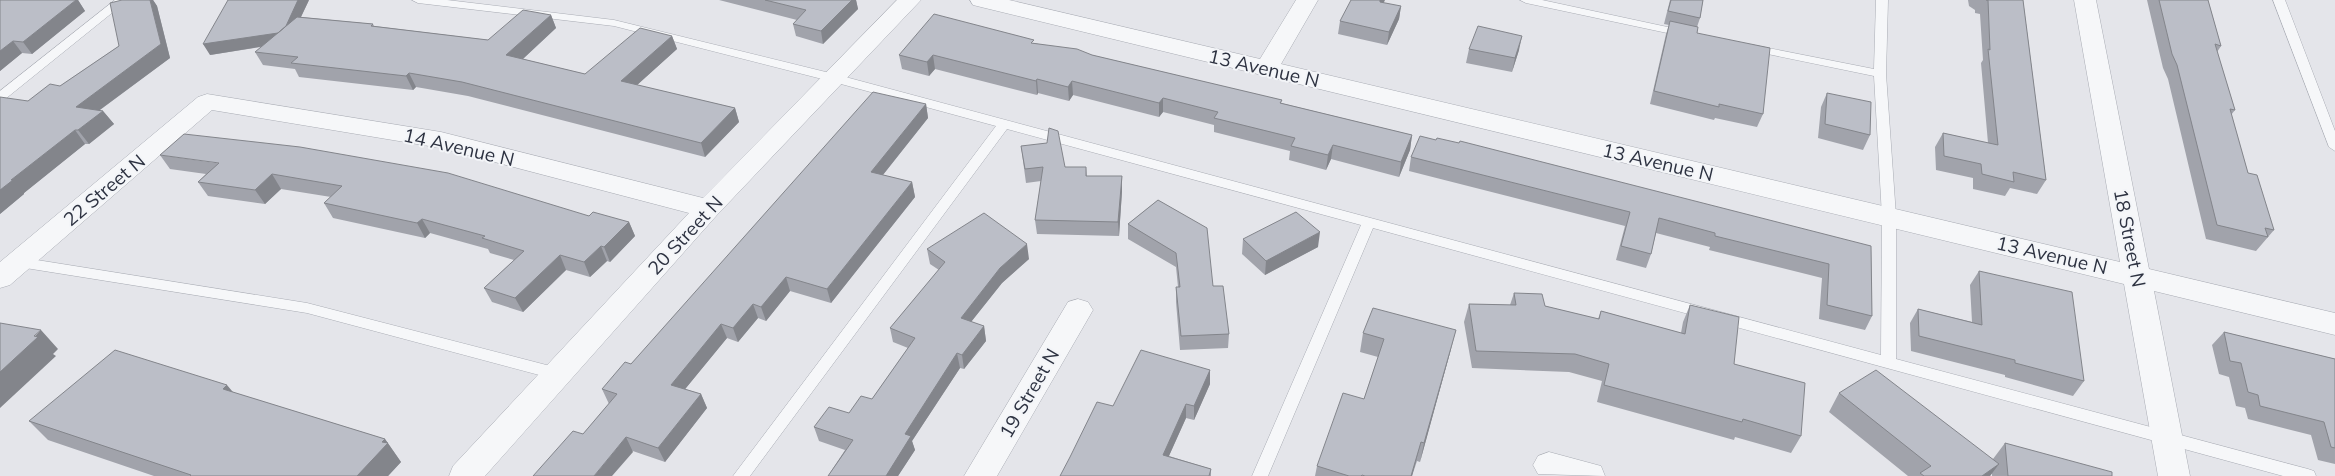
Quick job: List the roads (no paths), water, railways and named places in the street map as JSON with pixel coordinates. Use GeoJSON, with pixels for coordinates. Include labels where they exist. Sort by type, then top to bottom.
{"type":"FeatureCollection","features":[{"type":"Feature","properties":{"kind":"street","name":"20 Street N"},"geometry":{"type":"LineString","coordinates":[[466,476],[708,209],[910,0]]}},
{"type":"Feature","properties":{"kind":"street","name":"13 Avenue N"},"geometry":{"type":"LineString","coordinates":[[981,0],[2137,275],[2335,324]]}},
{"type":"Feature","properties":{"kind":"street"},"geometry":{"type":"LineString","coordinates":[[1267,68],[1307,0]]}},
{"type":"Feature","properties":{"kind":"street","name":"18 Street N"},"geometry":{"type":"LineString","coordinates":[[2086,0],[2174,476]]}},
{"type":"Feature","properties":{"kind":"street","name":"14 Avenue N"},"geometry":{"type":"LineString","coordinates":[[208,102],[441,140],[708,209]]}},
{"type":"Feature","properties":{"kind":"street","name":"22 Street N"},"geometry":{"type":"LineString","coordinates":[[9,270],[208,102]]}},
{"type":"Feature","properties":{"kind":"street","name":"19 Street N"},"geometry":{"type":"LineString","coordinates":[[980,476],[1078,310]]}},
{"type":"Feature","properties":{"kind":"street"},"geometry":{"type":"LineString","coordinates":[[1549,465],[1589,476]]}},
{"type":"Feature","properties":{"kind":"lane"},"geometry":{"type":"LineString","coordinates":[[0,97],[122,0]]}},
{"type":"Feature","properties":{"kind":"lane"},"geometry":{"type":"LineString","coordinates":[[418,0],[614,23],[834,78],[2308,476]]}},
{"type":"Feature","properties":{"kind":"lane"},"geometry":{"type":"LineString","coordinates":[[1526,0],[1698,36]]}},
{"type":"Feature","properties":{"kind":"lane"},"geometry":{"type":"LineString","coordinates":[[1882,0],[1880,74],[1889,216],[1888,362]]}},
{"type":"Feature","properties":{"kind":"lane"},"geometry":{"type":"LineString","coordinates":[[2279,0],[2335,147]]}},
{"type":"Feature","properties":{"kind":"lane"},"geometry":{"type":"LineString","coordinates":[[1736,44],[1880,74]]}},
{"type":"Feature","properties":{"kind":"lane"},"geometry":{"type":"LineString","coordinates":[[741,476],[1004,124]]}},
{"type":"Feature","properties":{"kind":"lane"},"geometry":{"type":"LineString","coordinates":[[1260,476],[1370,222]]}},
{"type":"Feature","properties":{"kind":"lane"},"geometry":{"type":"LineString","coordinates":[[9,270],[307,308],[558,374]]}}]}
